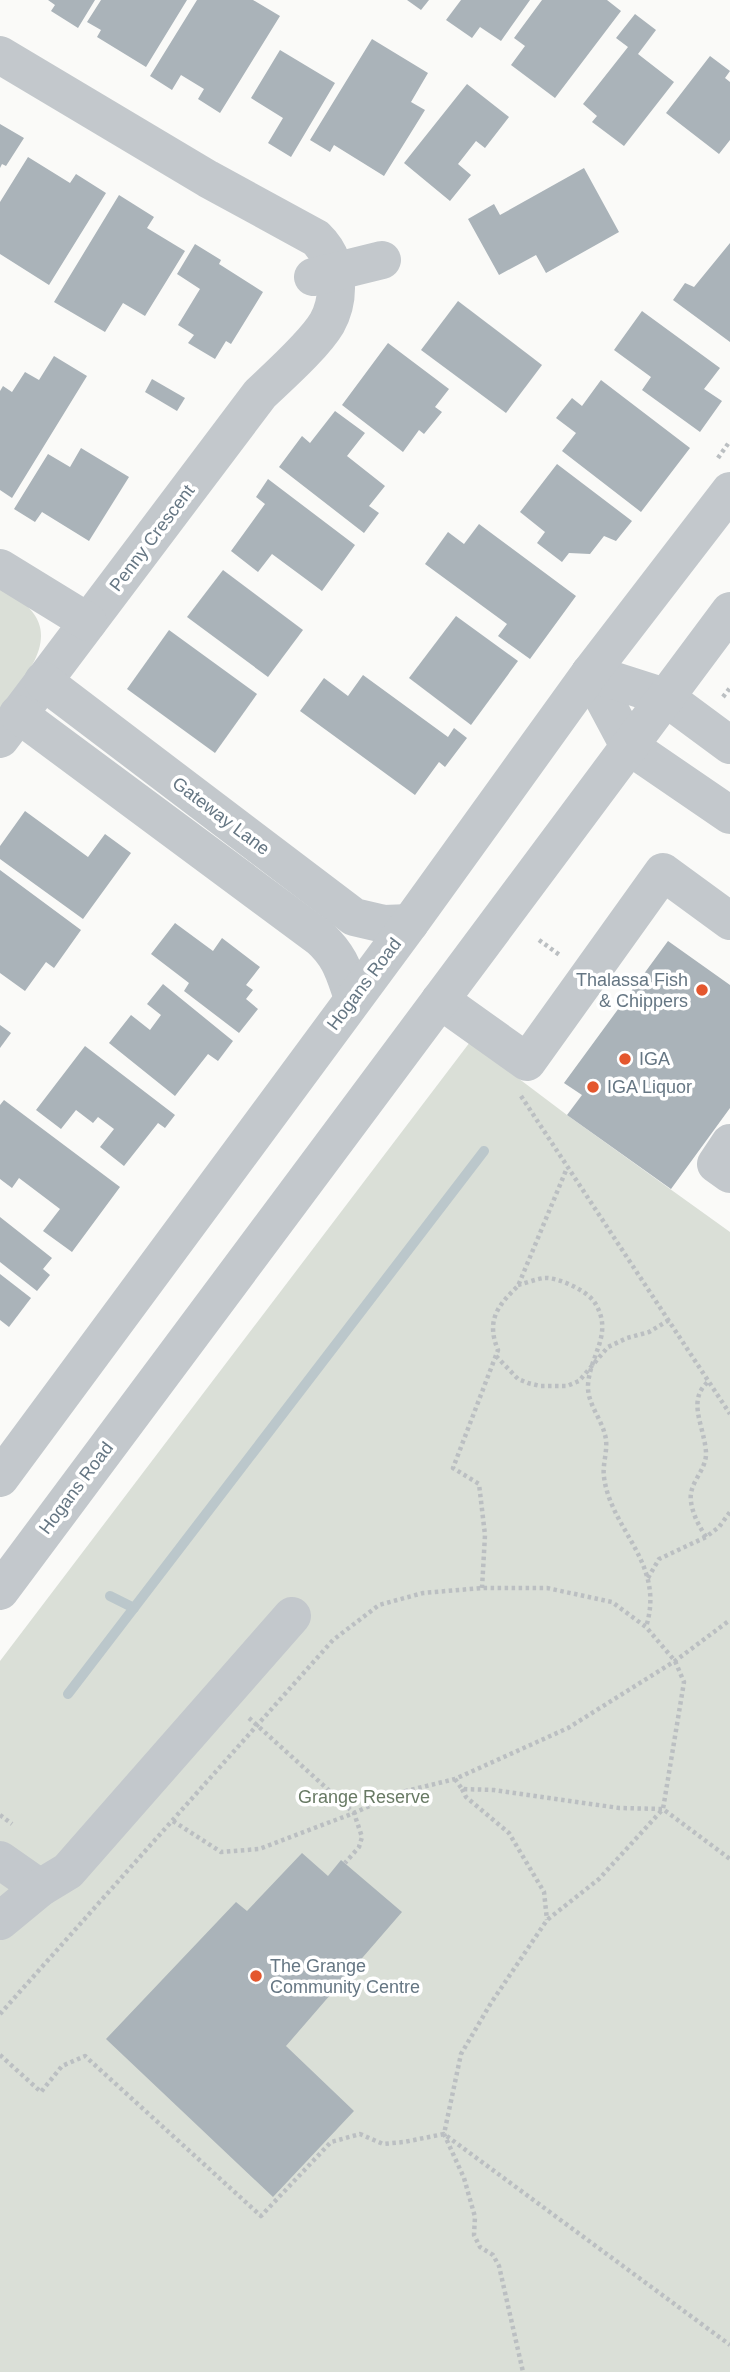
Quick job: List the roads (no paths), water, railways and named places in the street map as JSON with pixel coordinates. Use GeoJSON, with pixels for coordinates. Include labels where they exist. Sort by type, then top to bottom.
{"type":"FeatureCollection","features":[{"type":"Feature","properties":{"kind":"street"},"geometry":{"type":"LineString","coordinates":[[0,55],[208,179],[316,238],[325,246],[324,274],[382,260]]}},
{"type":"Feature","properties":{"kind":"street","name":"Penny Crescent"},"geometry":{"type":"LineString","coordinates":[[9,726],[260,394],[327,322],[336,296],[324,274]]}},
{"type":"Feature","properties":{"kind":"street","name":"Hogans Road"},"geometry":{"type":"LineString","coordinates":[[0,1478],[410,923],[590,673],[730,491]]}},
{"type":"Feature","properties":{"kind":"street"},"geometry":{"type":"LineString","coordinates":[[0,568],[88,622]]}},
{"type":"Feature","properties":{"kind":"street","name":"Hogans Road"},"geometry":{"type":"LineString","coordinates":[[0,1591],[730,611]]}},
{"type":"Feature","properties":{"kind":"street"},"geometry":{"type":"LineString","coordinates":[[590,673],[665,697],[730,745]]}},
{"type":"Feature","properties":{"kind":"street"},"geometry":{"type":"LineString","coordinates":[[590,673],[629,746],[730,815]]}},
{"type":"Feature","properties":{"kind":"street","name":"Gateway Lane"},"geometry":{"type":"LineString","coordinates":[[43,681],[354,917],[384,924],[410,923]]}},
{"type":"Feature","properties":{"kind":"street"},"geometry":{"type":"LineString","coordinates":[[9,726],[320,938],[335,951],[353,998]]}},
{"type":"Feature","properties":{"kind":"street"},"geometry":{"type":"LineString","coordinates":[[440,1000],[527,1062],[663,872],[730,922]]}},
{"type":"Feature","properties":{"kind":"street"},"geometry":{"type":"LineString","coordinates":[[730,1143],[716,1164],[730,1174]]}},
{"type":"Feature","properties":{"kind":"street"},"geometry":{"type":"LineString","coordinates":[[0,1920],[40,1888],[68,1871],[292,1616]]}},
{"type":"Feature","properties":{"kind":"street"},"geometry":{"type":"LineString","coordinates":[[0,1860],[40,1888]]}},
{"type":"Feature","properties":{"kind":"waterway"},"geometry":{"type":"LineString","coordinates":[[68,1694],[484,1151]]}},
{"type":"Feature","properties":{"kind":"waterway"},"geometry":{"type":"LineString","coordinates":[[110,1596],[134,1608]]}},
{"type":"Feature","properties":{"kind":"place","name":"Thalassa Fish & Chippers"},"geometry":{"type":"Point","coordinates":[702,990]}},
{"type":"Feature","properties":{"kind":"place","name":"IGA"},"geometry":{"type":"Point","coordinates":[625,1059]}},
{"type":"Feature","properties":{"kind":"place","name":"IGA Liquor"},"geometry":{"type":"Point","coordinates":[593,1087]}},
{"type":"Feature","properties":{"kind":"place","name":"The Grange Community Centre"},"geometry":{"type":"Point","coordinates":[256,1976]}},
{"type":"Feature","properties":{"kind":"park label","name":"Grange Reserve"},"geometry":{"type":"Point","coordinates":[364,1797]}}]}
